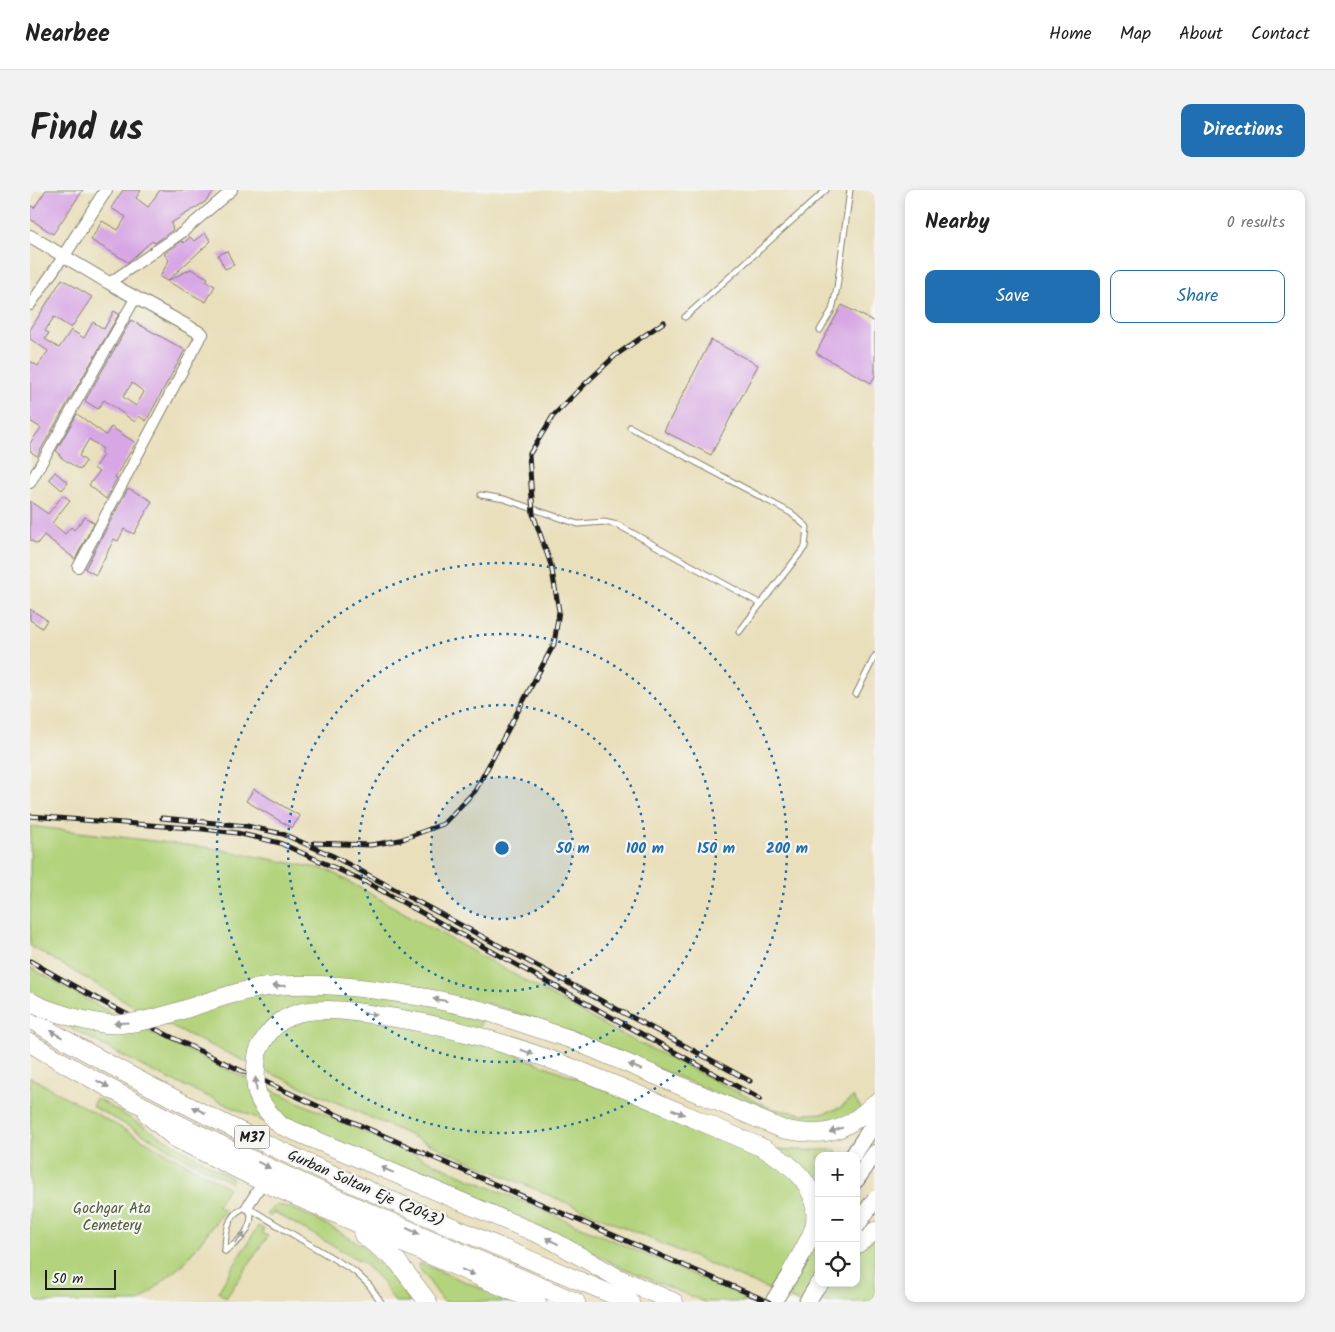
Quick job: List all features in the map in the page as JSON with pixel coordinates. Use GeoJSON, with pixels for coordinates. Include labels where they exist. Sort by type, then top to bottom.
{"type":"FeatureCollection","features":[{"type":"Feature","properties":{"kind":"highway"},"geometry":{"type":"LineString","coordinates":[[30,1001],[62,1014],[119,1025],[153,1019],[218,998],[267,987],[320,985],[426,998],[488,1012],[570,1039],[782,1129],[807,1134],[828,1134],[852,1124],[875,1103]]}},
{"type":"Feature","properties":{"kind":"highway"},"geometry":{"type":"LineString","coordinates":[[674,1302],[618,1278],[550,1239],[280,1125],[265,1110],[256,1094],[257,1053],[268,1033],[283,1020],[301,1012],[330,1011],[404,1019],[471,1034],[555,1062],[763,1148],[783,1158],[806,1182],[814,1197],[815,1223],[792,1271]]}},
{"type":"Feature","properties":{"kind":"highway","name":"Gurban Soltan Eje (2043)"},"geometry":{"type":"LineString","coordinates":[[30,1019],[138,1080],[297,1158],[630,1302]]}},
{"type":"Feature","properties":{"kind":"highway","name":"Gurban Soltan Eje (2043)"},"geometry":{"type":"LineString","coordinates":[[30,1043],[127,1097],[284,1175],[576,1302]]}},
{"type":"Feature","properties":{"kind":"highway"},"geometry":{"type":"LineString","coordinates":[[127,1097],[176,1138],[263,1182],[327,1212],[537,1302]]}},
{"type":"Feature","properties":{"kind":"highway"},"geometry":{"type":"LineString","coordinates":[[327,1212],[376,1242],[413,1280],[428,1302]]}},
{"type":"Feature","properties":{"kind":"highway"},"geometry":{"type":"LineString","coordinates":[[860,1242],[875,1231]]}},
{"type":"Feature","properties":{"kind":"highway"},"geometry":{"type":"LineString","coordinates":[[482,1239],[618,1278]]}},
{"type":"Feature","properties":{"kind":"main road"},"geometry":{"type":"LineString","coordinates":[[856,1152],[875,1122]]}},
{"type":"Feature","properties":{"kind":"main road"},"geometry":{"type":"LineString","coordinates":[[860,1175],[875,1154]]}},
{"type":"Feature","properties":{"kind":"main road"},"geometry":{"type":"LineString","coordinates":[[860,1221],[875,1199]]}},
{"type":"Feature","properties":{"kind":"main road"},"geometry":{"type":"LineString","coordinates":[[860,1216],[871,1219],[875,1217]]}},
{"type":"Feature","properties":{"kind":"main road"},"geometry":{"type":"LineString","coordinates":[[773,1302],[792,1271],[815,1239]]}},
{"type":"Feature","properties":{"kind":"main road"},"geometry":{"type":"LineString","coordinates":[[807,1302],[817,1287]]}},
{"type":"Feature","properties":{"kind":"street"},"geometry":{"type":"LineString","coordinates":[[30,305],[106,190]]}},
{"type":"Feature","properties":{"kind":"street"},"geometry":{"type":"LineString","coordinates":[[110,283],[183,232],[232,190]]}},
{"type":"Feature","properties":{"kind":"street"},"geometry":{"type":"LineString","coordinates":[[30,236],[63,257],[202,334],[78,566]]}},
{"type":"Feature","properties":{"kind":"street"},"geometry":{"type":"LineString","coordinates":[[30,483],[136,297]]}},
{"type":"Feature","properties":{"kind":"street"},"geometry":{"type":"LineString","coordinates":[[247,1207],[263,1182]]}},
{"type":"Feature","properties":{"kind":"lane"},"geometry":{"type":"LineString","coordinates":[[685,317],[826,190]]}},
{"type":"Feature","properties":{"kind":"lane"},"geometry":{"type":"LineString","coordinates":[[820,330],[832,310],[837,288],[850,190]]}},
{"type":"Feature","properties":{"kind":"lane"},"geometry":{"type":"LineString","coordinates":[[630,427],[791,513],[807,528],[805,547],[739,632]]}},
{"type":"Feature","properties":{"kind":"lane"},"geometry":{"type":"LineString","coordinates":[[481,495],[504,498],[578,524],[604,522],[618,525],[761,604]]}},
{"type":"Feature","properties":{"kind":"lane"},"geometry":{"type":"LineString","coordinates":[[856,694],[875,657]]}},
{"type":"Feature","properties":{"kind":"lane"},"geometry":{"type":"LineString","coordinates":[[247,1207],[251,1215],[248,1230],[235,1244],[225,1251],[227,1229],[234,1214],[238,1209],[247,1207],[354,1271],[369,1285],[381,1302]]}},
{"type":"Feature","properties":{"kind":"green space"},"geometry":{"type":"Polygon","coordinates":[[[30,826],[211,848],[328,870],[611,1029],[772,1109],[805,1114],[824,1113],[840,1108],[853,1097],[862,1110],[839,1123],[796,1126],[545,1022],[486,1003],[476,1039],[760,1150],[836,1150],[837,1152],[815,1152],[815,1287],[860,1287],[860,1229],[875,1231],[875,1302],[798,1302],[425,1142],[266,1071],[165,1024],[30,946],[30,826]]]}},
{"type":"Feature","properties":{"kind":"green space"},"geometry":{"type":"Polygon","coordinates":[[[30,967],[131,1023],[233,1072],[472,1180],[757,1302],[704,1302],[614,1264],[574,1242],[412,1172],[406,1185],[151,1071],[30,1006],[30,967]]]}},
{"type":"Feature","properties":{"kind":"green space","name":"Gochgar Ata Cemetery"},"geometry":{"type":"Polygon","coordinates":[[[30,1077],[228,1187],[217,1206],[225,1210],[185,1262],[139,1302],[30,1302],[30,1077]]]}},
{"type":"Feature","properties":{"kind":"green space"},"geometry":{"type":"Polygon","coordinates":[[[96,1098],[233,1179],[231,1183],[92,1106],[96,1098]]]}},
{"type":"Feature","properties":{"kind":"green space"},"geometry":{"type":"Polygon","coordinates":[[[275,1205],[284,1206],[309,1216],[370,1251],[368,1254],[387,1270],[410,1302],[395,1302],[380,1279],[362,1262],[274,1212],[270,1217],[266,1214],[275,1205]]]}},
{"type":"Feature","properties":{"kind":"green space"},"geometry":{"type":"Polygon","coordinates":[[[258,1226],[264,1229],[262,1233],[268,1236],[226,1298],[218,1292],[258,1226]]]}},
{"type":"Feature","properties":{"kind":"green space"},"geometry":{"type":"Polygon","coordinates":[[[419,1263],[513,1302],[444,1302],[418,1266],[419,1263]]]}},
{"type":"Feature","properties":{"kind":"building"},"geometry":{"type":"Polygon","coordinates":[[[46,190],[83,190],[53,234],[30,219],[30,205],[34,208],[46,190]]]}},
{"type":"Feature","properties":{"kind":"building"},"geometry":{"type":"Polygon","coordinates":[[[123,190],[141,190],[136,198],[148,207],[160,190],[215,190],[205,202],[171,223],[173,230],[155,243],[152,241],[128,262],[91,240],[102,221],[118,230],[126,217],[111,208],[123,190]]]}},
{"type":"Feature","properties":{"kind":"building"},"geometry":{"type":"Polygon","coordinates":[[[205,233],[211,241],[167,281],[160,277],[169,260],[164,254],[182,241],[184,243],[190,237],[194,241],[205,233]]]}},
{"type":"Feature","properties":{"kind":"building"},"geometry":{"type":"Polygon","coordinates":[[[227,251],[234,265],[225,269],[218,255],[227,251]]]}},
{"type":"Feature","properties":{"kind":"building"},"geometry":{"type":"Polygon","coordinates":[[[191,269],[208,278],[206,281],[215,286],[206,302],[167,281],[191,269]]]}},
{"type":"Feature","properties":{"kind":"building"},"geometry":{"type":"Polygon","coordinates":[[[62,279],[92,297],[71,328],[54,317],[45,331],[49,333],[45,339],[59,348],[71,330],[84,338],[93,322],[104,329],[114,311],[119,314],[37,456],[30,451],[30,443],[41,428],[30,421],[30,361],[38,366],[48,351],[30,339],[30,330],[62,279]]]}},
{"type":"Feature","properties":{"kind":"building"},"geometry":{"type":"Polygon","coordinates":[[[842,305],[875,322],[875,376],[871,383],[816,353],[842,305]]]}},
{"type":"Feature","properties":{"kind":"building"},"geometry":{"type":"Polygon","coordinates":[[[131,320],[185,350],[146,421],[139,416],[135,422],[104,400],[98,409],[85,401],[131,320]],[[132,383],[123,397],[136,406],[144,392],[132,383]]]}},
{"type":"Feature","properties":{"kind":"building"},"geometry":{"type":"Polygon","coordinates":[[[711,340],[758,365],[711,455],[664,431],[711,340]]]}},
{"type":"Feature","properties":{"kind":"building"},"geometry":{"type":"Polygon","coordinates":[[[77,414],[106,435],[111,427],[136,443],[115,477],[117,478],[106,499],[89,485],[99,472],[94,468],[103,455],[100,453],[103,449],[89,439],[79,456],[86,461],[80,470],[59,456],[60,454],[56,451],[77,414]]]}},
{"type":"Feature","properties":{"kind":"building"},"geometry":{"type":"Polygon","coordinates":[[[55,472],[68,483],[62,490],[49,479],[55,472]]]}},
{"type":"Feature","properties":{"kind":"building"},"geometry":{"type":"Polygon","coordinates":[[[128,488],[152,501],[134,534],[124,529],[118,541],[114,539],[96,575],[85,569],[128,488]]]}},
{"type":"Feature","properties":{"kind":"building"},"geometry":{"type":"Polygon","coordinates":[[[63,495],[70,500],[52,523],[65,534],[71,527],[74,530],[85,517],[94,523],[75,559],[44,535],[37,544],[30,540],[30,501],[48,514],[63,495]]]}},
{"type":"Feature","properties":{"kind":"building"},"geometry":{"type":"Polygon","coordinates":[[[30,609],[47,620],[42,628],[30,620],[30,609]]]}},
{"type":"Feature","properties":{"kind":"building"},"geometry":{"type":"Polygon","coordinates":[[[254,789],[300,816],[292,828],[246,801],[254,789]]]}},
{"type":"Feature","properties":{"kind":"railway"},"geometry":{"type":"LineString","coordinates":[[314,843],[371,845],[400,840],[443,824],[475,791],[554,644],[559,611],[551,565],[533,514],[529,455],[553,416],[586,383],[616,355],[664,322]]}},
{"type":"Feature","properties":{"kind":"railway"},"geometry":{"type":"LineString","coordinates":[[30,816],[203,829],[237,833],[280,843],[366,882],[760,1099]]}},
{"type":"Feature","properties":{"kind":"railway"},"geometry":{"type":"LineString","coordinates":[[162,818],[247,826],[283,834],[333,856],[750,1081]]}},
{"type":"Feature","properties":{"kind":"railway"},"geometry":{"type":"LineString","coordinates":[[30,961],[104,1003],[218,1060],[441,1161],[769,1302]]}}]}
